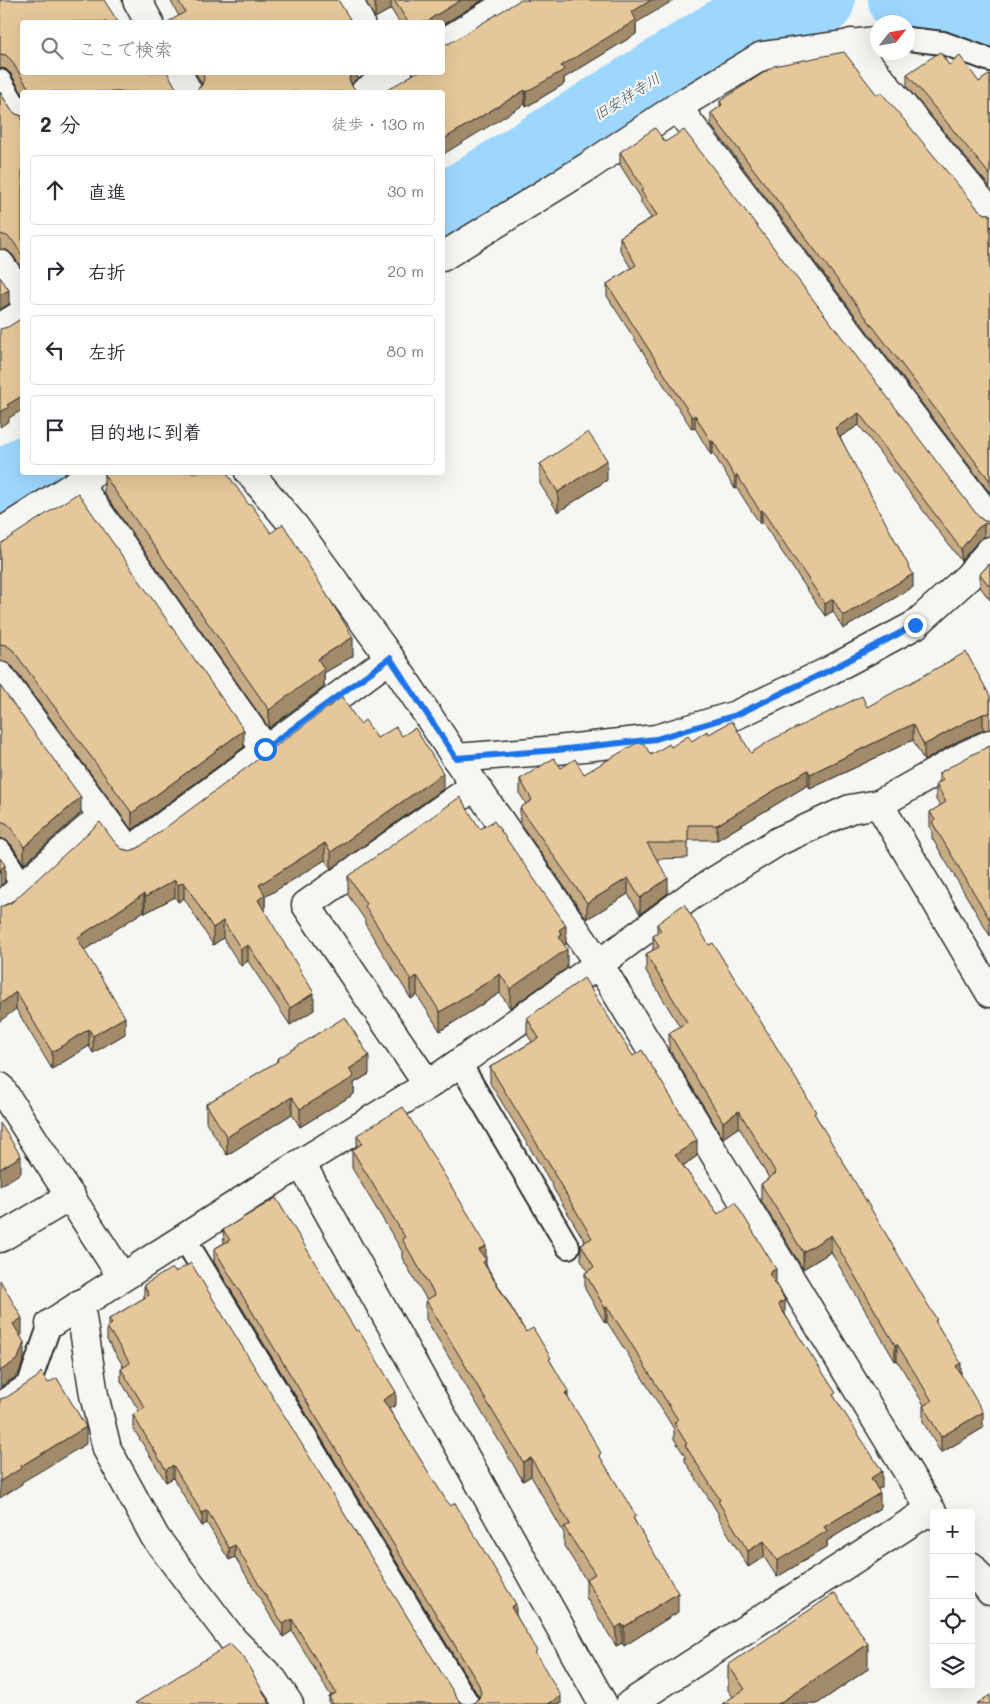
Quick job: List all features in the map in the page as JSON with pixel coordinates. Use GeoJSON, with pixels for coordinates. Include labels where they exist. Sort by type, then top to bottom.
{"type":"FeatureCollection","features":[{"type":"Feature","properties":{"kind":"street"},"geometry":{"type":"LineString","coordinates":[[137,0],[148,20]]}},
{"type":"Feature","properties":{"kind":"street"},"geometry":{"type":"LineString","coordinates":[[348,0],[359,20]]}},
{"type":"Feature","properties":{"kind":"street"},"geometry":{"type":"LineString","coordinates":[[445,42],[513,0]]}},
{"type":"Feature","properties":{"kind":"street"},"geometry":{"type":"LineString","coordinates":[[445,255],[588,166],[677,106],[762,56],[867,41],[990,212]]}},
{"type":"Feature","properties":{"kind":"street"},"geometry":{"type":"LineString","coordinates":[[179,75],[187,90]]}},
{"type":"Feature","properties":{"kind":"street"},"geometry":{"type":"LineString","coordinates":[[368,90],[390,75]]}},
{"type":"Feature","properties":{"kind":"street"},"geometry":{"type":"LineString","coordinates":[[677,106],[990,519]]}},
{"type":"Feature","properties":{"kind":"street"},"geometry":{"type":"LineString","coordinates":[[0,264],[20,293]]}},
{"type":"Feature","properties":{"kind":"street"},"geometry":{"type":"LineString","coordinates":[[0,328],[20,315]]}},
{"type":"Feature","properties":{"kind":"street"},"geometry":{"type":"LineString","coordinates":[[252,475],[295,527],[390,658],[475,786],[599,964],[930,1510]]}},
{"type":"Feature","properties":{"kind":"street"},"geometry":{"type":"LineString","coordinates":[[0,533],[87,478],[265,749]]}},
{"type":"Feature","properties":{"kind":"street"},"geometry":{"type":"LineString","coordinates":[[456,758],[557,750],[656,739],[736,715],[828,671],[915,625],[968,578],[990,551]]}},
{"type":"Feature","properties":{"kind":"street"},"geometry":{"type":"LineString","coordinates":[[0,676],[129,852],[265,749],[390,658]]}},
{"type":"Feature","properties":{"kind":"street"},"geometry":{"type":"LineString","coordinates":[[50,1324],[301,1163],[428,1085],[599,964],[692,895],[779,841],[850,809],[878,804],[966,755],[990,744]]}},
{"type":"Feature","properties":{"kind":"street"},"geometry":{"type":"LineString","coordinates":[[428,1085],[306,905],[475,786]]}},
{"type":"Feature","properties":{"kind":"street"},"geometry":{"type":"LineString","coordinates":[[878,804],[990,993]]}},
{"type":"Feature","properties":{"kind":"street"},"geometry":{"type":"LineString","coordinates":[[0,908],[102,816]]}},
{"type":"Feature","properties":{"kind":"street"},"geometry":{"type":"LineString","coordinates":[[0,1087],[122,1277]]}},
{"type":"Feature","properties":{"kind":"street"},"geometry":{"type":"LineString","coordinates":[[301,1163],[603,1704]]}},
{"type":"Feature","properties":{"kind":"street"},"geometry":{"type":"LineString","coordinates":[[0,1238],[71,1196]]}},
{"type":"Feature","properties":{"kind":"street"},"geometry":{"type":"LineString","coordinates":[[80,1304],[94,1395],[107,1449],[155,1537],[232,1640],[273,1680],[289,1704]]}},
{"type":"Feature","properties":{"kind":"street"},"geometry":{"type":"LineString","coordinates":[[630,1704],[930,1514]]}},
{"type":"Feature","properties":{"kind":"street"},"geometry":{"type":"LineString","coordinates":[[975,1571],[989,1588]]}},
{"type":"Feature","properties":{"kind":"lane"},"geometry":{"type":"LineString","coordinates":[[915,40],[943,44],[990,60]]}},
{"type":"Feature","properties":{"kind":"lane"},"geometry":{"type":"LineString","coordinates":[[0,81],[20,114]]}},
{"type":"Feature","properties":{"kind":"lane"},"geometry":{"type":"LineString","coordinates":[[0,851],[23,886]]}},
{"type":"Feature","properties":{"kind":"lane"},"geometry":{"type":"LineString","coordinates":[[459,1062],[568,1247]]}},
{"type":"Feature","properties":{"kind":"lane"},"geometry":{"type":"LineString","coordinates":[[184,1238],[468,1704]]}},
{"type":"Feature","properties":{"kind":"lane"},"geometry":{"type":"LineString","coordinates":[[0,1403],[29,1384],[50,1324]]}},
{"type":"Feature","properties":{"kind":"building"},"geometry":{"type":"Polygon","coordinates":[[[0,0],[104,0],[117,20],[20,20],[20,74],[11,60],[6,55],[0,54],[0,0]]]}},
{"type":"Feature","properties":{"kind":"building"},"geometry":{"type":"Polygon","coordinates":[[[178,0],[338,0],[350,19],[171,20],[185,12],[178,0]]]}},
{"type":"Feature","properties":{"kind":"building"},"geometry":{"type":"Polygon","coordinates":[[[373,0],[381,0],[375,4],[373,0]]]}},
{"type":"Feature","properties":{"kind":"building"},"geometry":{"type":"Polygon","coordinates":[[[394,0],[461,0],[430,20],[407,20],[394,0]]]}},
{"type":"Feature","properties":{"kind":"building"},"geometry":{"type":"Polygon","coordinates":[[[520,0],[651,0],[632,12],[636,20],[561,66],[564,70],[526,92],[525,90],[445,138],[445,90],[387,90],[412,75],[445,75],[445,44],[520,0]]]}},
{"type":"Feature","properties":{"kind":"building"},"geometry":{"type":"Polygon","coordinates":[[[844,52],[877,95],[881,92],[978,209],[985,214],[990,214],[990,481],[711,113],[722,105],[720,101],[774,66],[844,52]]]}},
{"type":"Feature","properties":{"kind":"building"},"geometry":{"type":"Polygon","coordinates":[[[940,52],[949,65],[960,56],[979,82],[990,74],[990,175],[907,74],[940,52]]]}},
{"type":"Feature","properties":{"kind":"building"},"geometry":{"type":"Polygon","coordinates":[[[20,75],[169,75],[179,90],[30,90],[20,75]]]}},
{"type":"Feature","properties":{"kind":"building"},"geometry":{"type":"Polygon","coordinates":[[[203,75],[350,75],[349,79],[356,90],[197,90],[202,85],[203,75]]]}},
{"type":"Feature","properties":{"kind":"building"},"geometry":{"type":"Polygon","coordinates":[[[0,92],[11,110],[20,115],[20,252],[13,241],[7,236],[0,234],[0,92]]]}},
{"type":"Feature","properties":{"kind":"building"},"geometry":{"type":"Polygon","coordinates":[[[655,128],[665,142],[684,130],[978,516],[984,521],[990,522],[978,528],[961,549],[859,413],[835,428],[913,574],[843,616],[833,599],[825,604],[762,510],[760,511],[737,475],[735,477],[695,415],[692,417],[607,284],[636,265],[620,237],[657,215],[641,191],[644,189],[620,152],[655,128]]]}},
{"type":"Feature","properties":{"kind":"building"},"geometry":{"type":"Polygon","coordinates":[[[0,277],[9,290],[0,295],[0,277]]]}},
{"type":"Feature","properties":{"kind":"building"},"geometry":{"type":"Polygon","coordinates":[[[20,319],[20,397],[0,412],[0,329],[8,327],[20,319]]]}},
{"type":"Feature","properties":{"kind":"building"},"geometry":{"type":"Polygon","coordinates":[[[588,432],[607,460],[558,492],[540,464],[588,432]]]}},
{"type":"Feature","properties":{"kind":"building"},"geometry":{"type":"Polygon","coordinates":[[[104,475],[228,475],[271,533],[283,524],[353,637],[318,659],[324,669],[269,710],[104,475]]]}},
{"type":"Feature","properties":{"kind":"building"},"geometry":{"type":"Polygon","coordinates":[[[78,493],[244,730],[132,813],[13,650],[6,645],[0,644],[0,544],[78,493]]]}},
{"type":"Feature","properties":{"kind":"building"},"geometry":{"type":"Polygon","coordinates":[[[990,563],[990,587],[980,574],[990,563]]]}},
{"type":"Feature","properties":{"kind":"building"},"geometry":{"type":"Polygon","coordinates":[[[966,652],[990,696],[990,713],[983,714],[958,726],[924,745],[913,724],[810,774],[808,770],[717,825],[688,825],[688,843],[647,843],[668,878],[640,898],[628,878],[587,903],[520,808],[532,800],[520,779],[554,758],[561,768],[575,759],[584,774],[640,741],[642,741],[651,755],[669,744],[671,747],[688,736],[692,741],[707,731],[709,734],[732,721],[751,753],[771,740],[862,696],[867,707],[966,652]]]}},
{"type":"Feature","properties":{"kind":"building"},"geometry":{"type":"Polygon","coordinates":[[[0,686],[81,797],[24,847],[11,827],[0,821],[0,686]]]}},
{"type":"Feature","properties":{"kind":"building"},"geometry":{"type":"Polygon","coordinates":[[[342,697],[360,724],[365,720],[377,738],[396,727],[402,736],[415,728],[443,773],[331,852],[325,843],[259,885],[265,895],[258,900],[314,993],[290,1008],[248,945],[241,949],[223,921],[213,928],[184,882],[178,885],[175,880],[145,897],[144,894],[77,938],[125,1017],[93,1036],[89,1029],[52,1052],[16,992],[0,1004],[0,906],[11,903],[100,822],[122,849],[130,851],[138,848],[342,697]]]}},
{"type":"Feature","properties":{"kind":"building"},"geometry":{"type":"Polygon","coordinates":[[[990,746],[990,920],[932,822],[935,820],[930,812],[946,802],[936,784],[943,780],[939,773],[990,746]]]}},
{"type":"Feature","properties":{"kind":"building"},"geometry":{"type":"Polygon","coordinates":[[[460,797],[480,829],[494,821],[566,925],[559,930],[562,935],[559,937],[567,949],[510,989],[500,974],[440,1012],[417,976],[411,980],[348,876],[460,797]]]}},
{"type":"Feature","properties":{"kind":"building"},"geometry":{"type":"Polygon","coordinates":[[[0,858],[5,865],[0,870],[0,858]]]}},
{"type":"Feature","properties":{"kind":"building"},"geometry":{"type":"Polygon","coordinates":[[[684,904],[709,945],[713,943],[816,1112],[814,1113],[961,1363],[956,1366],[983,1412],[941,1437],[923,1406],[932,1401],[897,1344],[895,1345],[831,1235],[803,1252],[761,1184],[776,1173],[739,1111],[723,1122],[669,1033],[687,1022],[646,954],[659,947],[653,936],[661,931],[657,924],[684,904]]]}},
{"type":"Feature","properties":{"kind":"building"},"geometry":{"type":"Polygon","coordinates":[[[584,978],[633,1056],[642,1050],[697,1140],[675,1155],[718,1214],[735,1202],[776,1269],[769,1273],[785,1300],[778,1304],[836,1393],[833,1395],[882,1471],[871,1478],[880,1493],[824,1527],[827,1531],[777,1561],[764,1541],[748,1551],[718,1501],[720,1500],[685,1445],[687,1444],[674,1423],[678,1420],[627,1337],[607,1307],[605,1308],[585,1273],[594,1267],[581,1244],[592,1238],[490,1067],[539,1038],[527,1018],[584,978]]]}},
{"type":"Feature","properties":{"kind":"building"},"geometry":{"type":"Polygon","coordinates":[[[345,1017],[369,1056],[349,1069],[354,1077],[300,1109],[292,1097],[227,1137],[206,1104],[278,1061],[277,1059],[345,1017]]]}},
{"type":"Feature","properties":{"kind":"building"},"geometry":{"type":"Polygon","coordinates":[[[403,1107],[486,1246],[479,1250],[486,1260],[483,1262],[526,1332],[533,1328],[551,1358],[549,1359],[568,1391],[565,1393],[601,1453],[599,1455],[636,1516],[633,1518],[678,1593],[624,1627],[622,1624],[616,1628],[586,1579],[595,1574],[564,1527],[570,1524],[531,1458],[523,1462],[426,1300],[435,1295],[402,1239],[405,1237],[352,1150],[363,1143],[357,1135],[403,1107]]]}},
{"type":"Feature","properties":{"kind":"building"},"geometry":{"type":"Polygon","coordinates":[[[0,1123],[21,1156],[0,1169],[0,1123]]]}},
{"type":"Feature","properties":{"kind":"building"},"geometry":{"type":"Polygon","coordinates":[[[276,1198],[356,1331],[358,1329],[396,1392],[383,1400],[446,1500],[451,1506],[455,1503],[516,1604],[511,1607],[561,1696],[548,1704],[469,1704],[474,1703],[479,1698],[481,1692],[479,1685],[214,1249],[230,1240],[223,1230],[276,1198]]]}},
{"type":"Feature","properties":{"kind":"building"},"geometry":{"type":"Polygon","coordinates":[[[191,1263],[457,1698],[461,1703],[466,1704],[333,1704],[329,1697],[336,1693],[292,1619],[283,1624],[235,1545],[229,1548],[207,1510],[202,1513],[173,1465],[166,1470],[133,1415],[145,1408],[121,1369],[130,1363],[107,1327],[112,1324],[109,1319],[149,1295],[144,1285],[172,1268],[175,1272],[191,1263]]]}},
{"type":"Feature","properties":{"kind":"building"},"geometry":{"type":"Polygon","coordinates":[[[0,1280],[22,1318],[13,1324],[24,1342],[18,1359],[0,1371],[0,1280]]]}},
{"type":"Feature","properties":{"kind":"building"},"geometry":{"type":"Polygon","coordinates":[[[41,1372],[48,1383],[57,1378],[86,1427],[21,1466],[22,1468],[0,1481],[0,1399],[7,1397],[36,1378],[41,1372]]]}},
{"type":"Feature","properties":{"kind":"building"},"geometry":{"type":"Polygon","coordinates":[[[835,1593],[868,1644],[778,1704],[722,1704],[745,1689],[728,1665],[835,1593]]]}},
{"type":"Feature","properties":{"kind":"building"},"geometry":{"type":"Polygon","coordinates":[[[230,1644],[244,1658],[270,1704],[135,1703],[230,1644]]]}},
{"type":"Feature","properties":{"kind":"building"},"geometry":{"type":"Polygon","coordinates":[[[990,1695],[990,1704],[976,1704],[990,1695]]]}},
{"type":"Feature","properties":{"kind":"waterway","name":"旧安祥寺川"},"geometry":{"type":"LineString","coordinates":[[445,211],[776,3],[818,0]]}},
{"type":"Feature","properties":{"kind":"waterway","name":"旧安祥寺川"},"geometry":{"type":"LineString","coordinates":[[905,0],[990,28]]}},
{"type":"Feature","properties":{"kind":"waterway","name":"旧安祥寺川"},"geometry":{"type":"LineString","coordinates":[[0,490],[23,475]]}},
{"type":"Feature","properties":{"kind":"route"},"geometry":{"type":"LineString","coordinates":[[265,749],[390,658],[456,758],[557,750],[656,739],[736,715],[828,671],[915,625]]}}]}
